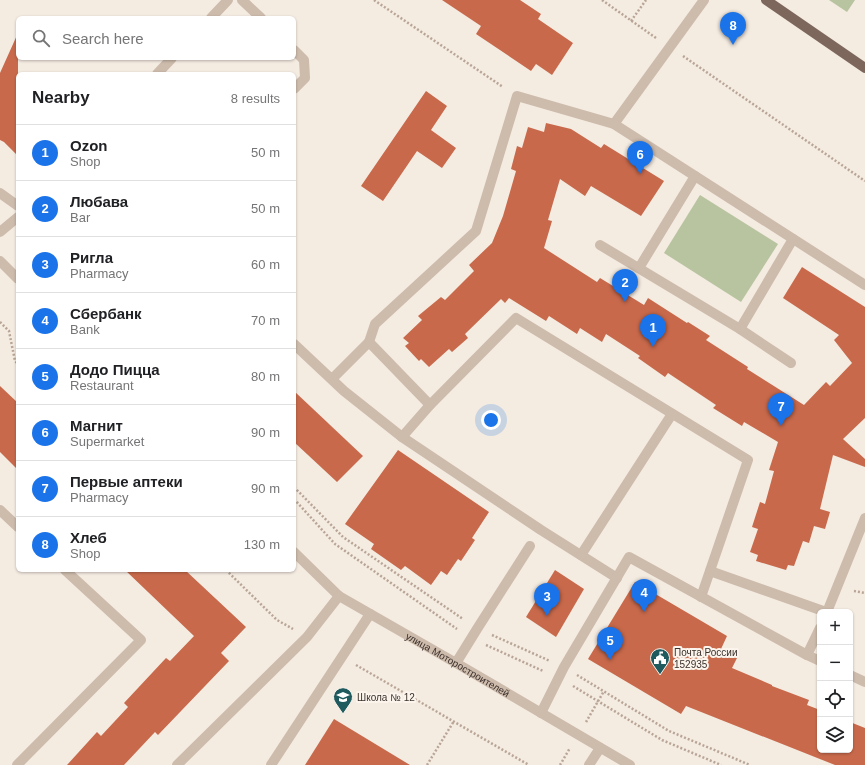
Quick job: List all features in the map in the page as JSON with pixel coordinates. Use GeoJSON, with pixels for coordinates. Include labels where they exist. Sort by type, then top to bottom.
{"type":"FeatureCollection","features":[{"type":"Feature","properties":{"kind":"main road"},"geometry":{"type":"LineString","coordinates":[[766,0],[865,68]]}},
{"type":"Feature","properties":{"kind":"street"},"geometry":{"type":"LineString","coordinates":[[213,16],[228,0]]}},
{"type":"Feature","properties":{"kind":"street"},"geometry":{"type":"LineString","coordinates":[[242,0],[259,16]]}},
{"type":"Feature","properties":{"kind":"street"},"geometry":{"type":"LineString","coordinates":[[614,124],[704,0]]}},
{"type":"Feature","properties":{"kind":"street"},"geometry":{"type":"LineString","coordinates":[[296,52],[304,60],[305,78],[296,87]]}},
{"type":"Feature","properties":{"kind":"street"},"geometry":{"type":"LineString","coordinates":[[159,72],[170,60]]}},
{"type":"Feature","properties":{"kind":"street"},"geometry":{"type":"LineString","coordinates":[[332,379],[370,342],[375,324],[476,231],[517,96],[614,124],[865,285]]}},
{"type":"Feature","properties":{"kind":"street"},"geometry":{"type":"LineString","coordinates":[[639,268],[695,176]]}},
{"type":"Feature","properties":{"kind":"street"},"geometry":{"type":"LineString","coordinates":[[0,193],[16,205]]}},
{"type":"Feature","properties":{"kind":"street"},"geometry":{"type":"LineString","coordinates":[[0,232],[16,219]]}},
{"type":"Feature","properties":{"kind":"street"},"geometry":{"type":"LineString","coordinates":[[740,329],[794,239]]}},
{"type":"Feature","properties":{"kind":"street"},"geometry":{"type":"LineString","coordinates":[[600,245],[740,329],[791,363]]}},
{"type":"Feature","properties":{"kind":"street"},"geometry":{"type":"LineString","coordinates":[[0,261],[16,277]]}},
{"type":"Feature","properties":{"kind":"street"},"geometry":{"type":"LineString","coordinates":[[402,437],[430,405],[516,318],[748,460],[701,597]]}},
{"type":"Feature","properties":{"kind":"street"},"geometry":{"type":"LineString","coordinates":[[370,342],[430,405]]}},
{"type":"Feature","properties":{"kind":"street"},"geometry":{"type":"LineString","coordinates":[[296,346],[344,391],[402,437],[535,526],[617,578]]}},
{"type":"Feature","properties":{"kind":"street"},"geometry":{"type":"LineString","coordinates":[[581,555],[672,414]]}},
{"type":"Feature","properties":{"kind":"street"},"geometry":{"type":"LineString","coordinates":[[0,510],[16,525]]}},
{"type":"Feature","properties":{"kind":"street"},"geometry":{"type":"LineString","coordinates":[[828,609],[865,518]]}},
{"type":"Feature","properties":{"kind":"street"},"geometry":{"type":"LineString","coordinates":[[456,663],[530,546]]}},
{"type":"Feature","properties":{"kind":"street","name":"улица Моторостроителей"},"geometry":{"type":"LineString","coordinates":[[296,554],[339,596],[630,765]]}},
{"type":"Feature","properties":{"kind":"street"},"geometry":{"type":"LineString","coordinates":[[541,713],[564,667],[629,557],[817,660]]}},
{"type":"Feature","properties":{"kind":"street"},"geometry":{"type":"LineString","coordinates":[[710,571],[818,609]]}},
{"type":"Feature","properties":{"kind":"street"},"geometry":{"type":"LineString","coordinates":[[17,765],[141,640],[67,572]]}},
{"type":"Feature","properties":{"kind":"street"},"geometry":{"type":"LineString","coordinates":[[177,765],[307,637],[339,596]]}},
{"type":"Feature","properties":{"kind":"street"},"geometry":{"type":"LineString","coordinates":[[271,765],[370,614]]}},
{"type":"Feature","properties":{"kind":"street"},"geometry":{"type":"LineString","coordinates":[[807,655],[817,634]]}},
{"type":"Feature","properties":{"kind":"street"},"geometry":{"type":"LineString","coordinates":[[853,676],[865,682]]}},
{"type":"Feature","properties":{"kind":"street"},"geometry":{"type":"LineString","coordinates":[[589,765],[600,748]]}},
{"type":"Feature","properties":{"kind":"path"},"geometry":{"type":"LineString","coordinates":[[374,0],[517,96]]}},
{"type":"Feature","properties":{"kind":"path"},"geometry":{"type":"LineString","coordinates":[[602,0],[865,181]]}},
{"type":"Feature","properties":{"kind":"path"},"geometry":{"type":"LineString","coordinates":[[632,21],[646,0]]}},
{"type":"Feature","properties":{"kind":"path"},"geometry":{"type":"LineString","coordinates":[[0,322],[9,331],[16,362]]}},
{"type":"Feature","properties":{"kind":"path"},"geometry":{"type":"LineString","coordinates":[[296,489],[343,537],[477,629],[564,667],[669,730],[750,765]]}},
{"type":"Feature","properties":{"kind":"path"},"geometry":{"type":"LineString","coordinates":[[296,502],[335,544],[471,638],[559,678],[662,740],[721,765]]}},
{"type":"Feature","properties":{"kind":"path"},"geometry":{"type":"LineString","coordinates":[[228,572],[277,620],[307,637]]}},
{"type":"Feature","properties":{"kind":"path"},"geometry":{"type":"LineString","coordinates":[[342,656],[529,765]]}},
{"type":"Feature","properties":{"kind":"path"},"geometry":{"type":"LineString","coordinates":[[427,765],[454,721]]}},
{"type":"Feature","properties":{"kind":"green space"},"geometry":{"type":"Polygon","coordinates":[[[829,0],[855,0],[847,12],[829,0]]]}},
{"type":"Feature","properties":{"kind":"green space"},"geometry":{"type":"Polygon","coordinates":[[[700,195],[778,244],[741,302],[664,253],[700,195]]]}},
{"type":"Feature","properties":{"kind":"building"},"geometry":{"type":"Polygon","coordinates":[[[442,0],[520,0],[541,14],[538,19],[573,43],[552,75],[536,64],[531,71],[476,34],[481,26],[442,0]]]}},
{"type":"Feature","properties":{"kind":"building"},"geometry":{"type":"Polygon","coordinates":[[[16,37],[16,60],[18,60],[18,72],[16,72],[16,154],[0,140],[0,73],[16,37]]]}},
{"type":"Feature","properties":{"kind":"building"},"geometry":{"type":"Polygon","coordinates":[[[426,91],[447,106],[431,130],[456,148],[442,168],[417,151],[383,201],[361,186],[426,91]]]}},
{"type":"Feature","properties":{"kind":"building"},"geometry":{"type":"Polygon","coordinates":[[[546,123],[571,129],[601,148],[604,144],[664,181],[641,216],[591,186],[585,196],[560,179],[548,220],[552,221],[544,248],[597,282],[600,278],[644,305],[648,298],[687,323],[688,322],[710,336],[706,340],[748,367],[747,369],[804,405],[826,382],[830,386],[852,363],[834,340],[839,335],[783,298],[802,267],[865,307],[865,418],[843,439],[865,459],[865,467],[833,455],[820,509],[830,512],[825,529],[814,526],[809,543],[803,541],[794,566],[788,565],[786,570],[756,561],[758,555],[750,552],[758,529],[752,527],[760,502],[765,504],[774,471],[769,470],[778,442],[744,422],[742,426],[713,408],[716,405],[668,373],[665,377],[638,358],[640,356],[606,334],[602,342],[580,328],[577,334],[549,316],[546,321],[509,298],[505,303],[501,299],[465,334],[468,338],[452,352],[449,349],[429,367],[421,359],[419,361],[405,346],[409,343],[403,338],[422,320],[418,316],[441,297],[445,300],[474,271],[469,265],[492,243],[503,216],[516,171],[511,169],[517,146],[522,148],[528,127],[544,132],[546,123]]]}},
{"type":"Feature","properties":{"kind":"building"},"geometry":{"type":"Polygon","coordinates":[[[0,386],[16,401],[16,468],[0,452],[0,386]]]}},
{"type":"Feature","properties":{"kind":"building"},"geometry":{"type":"Polygon","coordinates":[[[296,393],[363,456],[337,482],[296,444],[296,393]]]}},
{"type":"Feature","properties":{"kind":"building"},"geometry":{"type":"Polygon","coordinates":[[[398,450],[489,512],[472,538],[475,540],[461,561],[458,559],[447,575],[441,571],[431,585],[405,566],[401,570],[371,549],[374,544],[345,524],[398,450]]]}},
{"type":"Feature","properties":{"kind":"building"},"geometry":{"type":"Polygon","coordinates":[[[555,570],[584,589],[556,637],[526,617],[555,570]]]}},
{"type":"Feature","properties":{"kind":"building"},"geometry":{"type":"Polygon","coordinates":[[[127,572],[187,572],[246,627],[221,653],[229,661],[158,735],[155,732],[124,765],[67,765],[97,732],[101,736],[128,707],[124,703],[166,658],[170,661],[194,636],[127,572]]]}},
{"type":"Feature","properties":{"kind":"building"},"geometry":{"type":"Polygon","coordinates":[[[635,582],[727,636],[721,649],[738,656],[732,668],[772,686],[809,700],[807,705],[817,709],[817,753],[853,753],[853,723],[865,728],[865,765],[835,765],[686,706],[681,714],[588,659],[635,582]]]}},
{"type":"Feature","properties":{"kind":"building"},"geometry":{"type":"Polygon","coordinates":[[[334,719],[410,765],[305,765],[334,719]]]}},
{"type":"Feature","properties":{"kind":"place","name":"Хлеб"},"geometry":{"type":"Point","coordinates":[733,45]}},
{"type":"Feature","properties":{"kind":"place","name":"Магнит"},"geometry":{"type":"Point","coordinates":[640,174]}},
{"type":"Feature","properties":{"kind":"place","name":"Любава"},"geometry":{"type":"Point","coordinates":[625,302]}},
{"type":"Feature","properties":{"kind":"place","name":"Ozon"},"geometry":{"type":"Point","coordinates":[653,347]}},
{"type":"Feature","properties":{"kind":"place","name":"Первые аптеки"},"geometry":{"type":"Point","coordinates":[781,426]}},
{"type":"Feature","properties":{"kind":"place","name":"Сбербанк"},"geometry":{"type":"Point","coordinates":[644,612]}},
{"type":"Feature","properties":{"kind":"place","name":"Ригла"},"geometry":{"type":"Point","coordinates":[547,616]}},
{"type":"Feature","properties":{"kind":"place","name":"Додо Пицца"},"geometry":{"type":"Point","coordinates":[610,660]}},
{"type":"Feature","properties":{"kind":"place","name":"Почта России 152935"},"geometry":{"type":"Point","coordinates":[660,675]}},
{"type":"Feature","properties":{"kind":"place","name":"Школа № 12"},"geometry":{"type":"Point","coordinates":[343,714]}}]}
